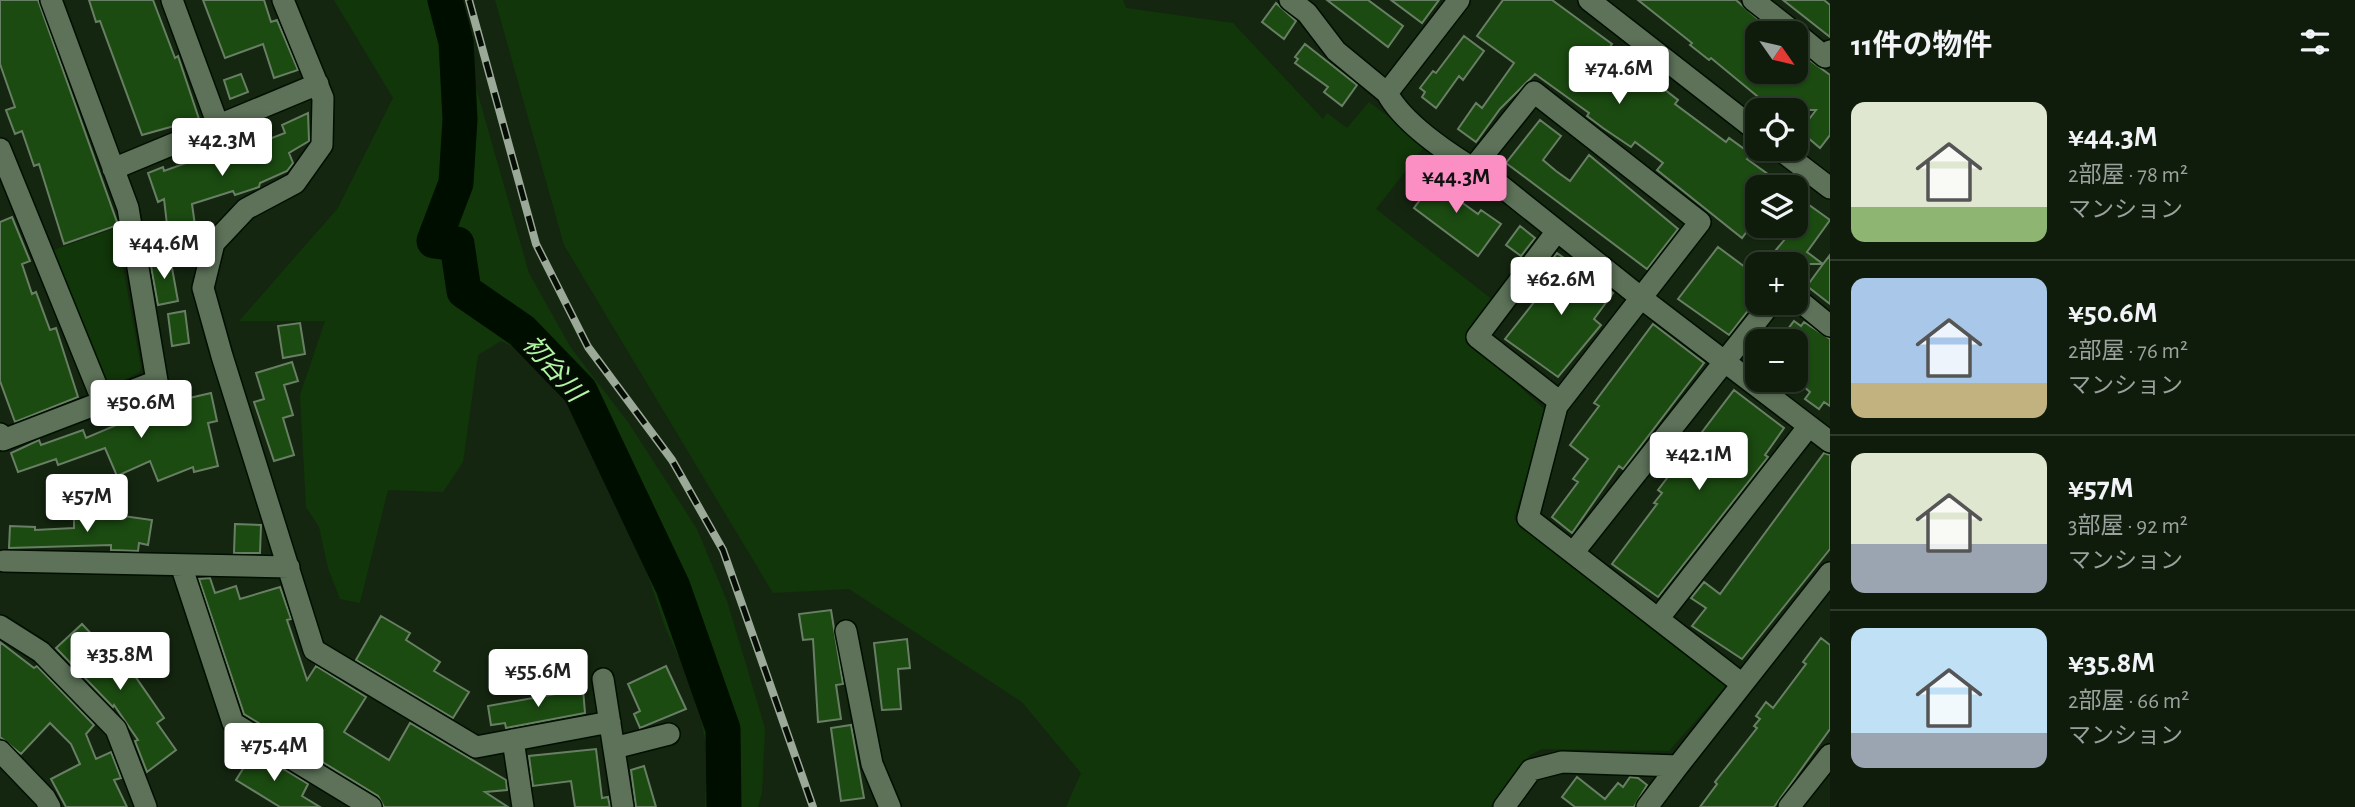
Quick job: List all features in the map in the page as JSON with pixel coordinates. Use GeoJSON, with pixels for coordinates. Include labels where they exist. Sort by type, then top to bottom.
{"type":"FeatureCollection","features":[{"type":"Feature","properties":{"kind":"street"},"geometry":{"type":"LineString","coordinates":[[0,434],[3,440],[157,381],[128,208],[51,0]]}},
{"type":"Feature","properties":{"kind":"street"},"geometry":{"type":"LineString","coordinates":[[172,0],[218,125]]}},
{"type":"Feature","properties":{"kind":"street"},"geometry":{"type":"LineString","coordinates":[[283,0],[323,98],[322,145],[295,183],[246,209],[215,243],[203,288],[314,650],[476,747],[610,722]]}},
{"type":"Feature","properties":{"kind":"street"},"geometry":{"type":"LineString","coordinates":[[1290,0],[1307,13],[1336,51],[1387,93],[1396,110],[1473,168],[1496,181],[1640,297],[1830,442]]}},
{"type":"Feature","properties":{"kind":"street"},"geometry":{"type":"LineString","coordinates":[[1387,93],[1459,0]]}},
{"type":"Feature","properties":{"kind":"street"},"geometry":{"type":"LineString","coordinates":[[1588,0],[1745,122]]}},
{"type":"Feature","properties":{"kind":"street"},"geometry":{"type":"LineString","coordinates":[[1753,0],[1780,21]]}},
{"type":"Feature","properties":{"kind":"street"},"geometry":{"type":"LineString","coordinates":[[1808,43],[1825,57],[1830,51]]}},
{"type":"Feature","properties":{"kind":"street"},"geometry":{"type":"LineString","coordinates":[[113,169],[318,84]]}},
{"type":"Feature","properties":{"kind":"street"},"geometry":{"type":"LineString","coordinates":[[1473,168],[1534,92],[1700,222],[1557,406],[1528,518],[1742,684]]}},
{"type":"Feature","properties":{"kind":"street"},"geometry":{"type":"LineString","coordinates":[[0,149],[103,401]]}},
{"type":"Feature","properties":{"kind":"street"},"geometry":{"type":"LineString","coordinates":[[1795,161],[1830,188]]}},
{"type":"Feature","properties":{"kind":"street"},"geometry":{"type":"LineString","coordinates":[[1557,231],[1477,337],[1560,402]]}},
{"type":"Feature","properties":{"kind":"street"},"geometry":{"type":"LineString","coordinates":[[1808,308],[1830,326]]}},
{"type":"Feature","properties":{"kind":"street"},"geometry":{"type":"LineString","coordinates":[[1573,553],[1761,315]]}},
{"type":"Feature","properties":{"kind":"street"},"geometry":{"type":"LineString","coordinates":[[1658,620],[1809,426]]}},
{"type":"Feature","properties":{"kind":"street"},"geometry":{"type":"LineString","coordinates":[[4,561],[289,567]]}},
{"type":"Feature","properties":{"kind":"street"},"geometry":{"type":"LineString","coordinates":[[181,565],[233,723],[372,807]]}},
{"type":"Feature","properties":{"kind":"street"},"geometry":{"type":"LineString","coordinates":[[1647,807],[1830,573]]}},
{"type":"Feature","properties":{"kind":"street"},"geometry":{"type":"LineString","coordinates":[[0,626],[41,652],[116,729],[146,807]]}},
{"type":"Feature","properties":{"kind":"street"},"geometry":{"type":"LineString","coordinates":[[846,631],[872,764],[890,807]]}},
{"type":"Feature","properties":{"kind":"street"},"geometry":{"type":"LineString","coordinates":[[603,679],[623,807]]}},
{"type":"Feature","properties":{"kind":"street"},"geometry":{"type":"LineString","coordinates":[[614,748],[669,734]]}},
{"type":"Feature","properties":{"kind":"street"},"geometry":{"type":"LineString","coordinates":[[513,740],[523,807]]}},
{"type":"Feature","properties":{"kind":"street"},"geometry":{"type":"LineString","coordinates":[[0,751],[45,798],[50,807]]}},
{"type":"Feature","properties":{"kind":"street"},"geometry":{"type":"LineString","coordinates":[[1789,807],[1830,755]]}},
{"type":"Feature","properties":{"kind":"street"},"geometry":{"type":"LineString","coordinates":[[1504,807],[1531,769],[1562,762],[1678,766]]}},
{"type":"Feature","properties":{"kind":"green space"},"geometry":{"type":"Polygon","coordinates":[[[334,0],[451,0],[529,273],[571,348],[628,422],[697,529],[727,601],[765,728],[762,793],[758,807],[705,807],[707,749],[696,695],[665,627],[615,476],[576,402],[540,360],[501,341],[478,355],[463,462],[443,492],[388,490],[360,603],[340,599],[328,568],[319,527],[306,507],[300,395],[325,321],[239,321],[338,208],[393,98],[334,0]]]}},
{"type":"Feature","properties":{"kind":"green space"},"geometry":{"type":"Polygon","coordinates":[[[495,0],[1123,0],[1126,8],[1233,23],[1323,119],[1327,113],[1347,128],[1369,102],[1426,145],[1376,209],[1493,300],[1465,336],[1546,411],[1514,519],[1728,684],[1669,751],[1542,749],[1530,755],[1490,807],[1066,807],[1081,773],[1022,702],[849,589],[773,593],[564,245],[495,0]]]}},
{"type":"Feature","properties":{"kind":"green space"},"geometry":{"type":"Polygon","coordinates":[[[116,228],[141,367],[140,372],[113,385],[105,382],[51,251],[116,228]]]}},
{"type":"Feature","properties":{"kind":"building"},"geometry":{"type":"Polygon","coordinates":[[[0,0],[38,0],[118,225],[64,244],[39,164],[34,166],[22,131],[15,134],[6,110],[15,107],[0,64],[0,0]]]}},
{"type":"Feature","properties":{"kind":"building"},"geometry":{"type":"Polygon","coordinates":[[[89,0],[153,0],[175,58],[178,56],[199,119],[142,135],[100,21],[96,22],[89,0]]]}},
{"type":"Feature","properties":{"kind":"building"},"geometry":{"type":"Polygon","coordinates":[[[203,0],[264,0],[271,22],[277,20],[298,70],[274,78],[263,44],[225,58],[203,0]]]}},
{"type":"Feature","properties":{"kind":"building"},"geometry":{"type":"Polygon","coordinates":[[[1327,0],[1368,0],[1403,26],[1388,47],[1327,0]]]}},
{"type":"Feature","properties":{"kind":"building"},"geometry":{"type":"Polygon","coordinates":[[[1391,0],[1439,0],[1422,23],[1391,0]]]}},
{"type":"Feature","properties":{"kind":"building"},"geometry":{"type":"Polygon","coordinates":[[[1503,0],[1552,0],[1612,44],[1610,47],[1678,100],[1675,104],[1726,142],[1729,138],[1745,150],[1745,161],[1750,161],[1769,175],[1745,175],[1745,234],[1742,238],[1657,170],[1663,163],[1635,142],[1631,147],[1603,128],[1587,116],[1589,113],[1535,74],[1500,109],[1476,142],[1458,129],[1476,103],[1482,108],[1514,63],[1477,36],[1503,0]]]}},
{"type":"Feature","properties":{"kind":"building"},"geometry":{"type":"Polygon","coordinates":[[[1638,0],[1736,0],[1760,21],[1745,21],[1745,84],[1808,84],[1808,59],[1830,75],[1830,135],[1820,148],[1808,138],[1808,120],[1816,110],[1808,110],[1808,98],[1759,98],[1711,58],[1709,60],[1690,45],[1692,43],[1638,0]]]}},
{"type":"Feature","properties":{"kind":"building"},"geometry":{"type":"Polygon","coordinates":[[[1783,0],[1824,0],[1830,5],[1830,37],[1783,0]]]}},
{"type":"Feature","properties":{"kind":"building"},"geometry":{"type":"Polygon","coordinates":[[[1276,3],[1296,21],[1284,39],[1262,22],[1276,3]]]}},
{"type":"Feature","properties":{"kind":"building"},"geometry":{"type":"Polygon","coordinates":[[[1464,36],[1484,51],[1463,80],[1459,76],[1436,108],[1422,97],[1425,92],[1420,88],[1433,71],[1436,73],[1464,36]]]}},
{"type":"Feature","properties":{"kind":"building"},"geometry":{"type":"Polygon","coordinates":[[[1305,44],[1357,85],[1342,106],[1324,92],[1328,87],[1295,63],[1298,59],[1295,57],[1305,44]]]}},
{"type":"Feature","properties":{"kind":"building"},"geometry":{"type":"Polygon","coordinates":[[[241,74],[248,92],[230,99],[224,80],[241,74]]]}},
{"type":"Feature","properties":{"kind":"building"},"geometry":{"type":"Polygon","coordinates":[[[308,113],[309,141],[289,153],[293,163],[287,171],[260,183],[259,187],[235,195],[233,191],[192,204],[198,247],[170,250],[164,199],[158,202],[148,173],[163,167],[164,171],[236,145],[238,151],[285,133],[282,125],[308,113]]]}},
{"type":"Feature","properties":{"kind":"building"},"geometry":{"type":"Polygon","coordinates":[[[1540,120],[1561,136],[1543,160],[1556,171],[1570,181],[1589,155],[1678,229],[1647,269],[1506,163],[1540,120]]]}},
{"type":"Feature","properties":{"kind":"building"},"geometry":{"type":"Polygon","coordinates":[[[1445,166],[1458,175],[1446,191],[1478,214],[1481,210],[1501,224],[1478,256],[1414,208],[1445,166]]]}},
{"type":"Feature","properties":{"kind":"building"},"geometry":{"type":"Polygon","coordinates":[[[1808,204],[1830,220],[1807,252],[1774,252],[1786,238],[1808,238],[1808,204]]]}},
{"type":"Feature","properties":{"kind":"building"},"geometry":{"type":"Polygon","coordinates":[[[12,217],[30,261],[22,264],[32,294],[36,292],[50,330],[56,328],[78,397],[15,422],[0,381],[0,222],[12,217]]]}},
{"type":"Feature","properties":{"kind":"building"},"geometry":{"type":"Polygon","coordinates":[[[1520,226],[1535,238],[1521,256],[1506,245],[1520,226]]]}},
{"type":"Feature","properties":{"kind":"building"},"geometry":{"type":"Polygon","coordinates":[[[1718,247],[1745,267],[1745,314],[1729,335],[1678,299],[1718,247]]]}},
{"type":"Feature","properties":{"kind":"building"},"geometry":{"type":"Polygon","coordinates":[[[1557,253],[1613,293],[1594,319],[1601,325],[1558,377],[1505,339],[1549,283],[1550,278],[1543,272],[1557,253]]]}},
{"type":"Feature","properties":{"kind":"building"},"geometry":{"type":"Polygon","coordinates":[[[1808,253],[1823,264],[1808,264],[1808,253]]]}},
{"type":"Feature","properties":{"kind":"building"},"geometry":{"type":"Polygon","coordinates":[[[1830,255],[1830,304],[1808,285],[1830,255]]]}},
{"type":"Feature","properties":{"kind":"building"},"geometry":{"type":"Polygon","coordinates":[[[170,257],[178,301],[158,305],[150,261],[170,257]]]}},
{"type":"Feature","properties":{"kind":"building"},"geometry":{"type":"Polygon","coordinates":[[[185,311],[189,343],[172,346],[168,314],[185,311]]]}},
{"type":"Feature","properties":{"kind":"building"},"geometry":{"type":"Polygon","coordinates":[[[1794,321],[1801,326],[1804,322],[1830,339],[1830,406],[1824,402],[1819,409],[1805,399],[1810,392],[1808,329],[1788,329],[1794,321]]]}},
{"type":"Feature","properties":{"kind":"building"},"geometry":{"type":"Polygon","coordinates":[[[300,323],[305,354],[283,358],[278,326],[300,323]]]}},
{"type":"Feature","properties":{"kind":"building"},"geometry":{"type":"Polygon","coordinates":[[[1653,324],[1704,363],[1623,469],[1619,466],[1572,533],[1552,517],[1578,482],[1573,479],[1588,459],[1570,445],[1599,406],[1594,403],[1653,324]]]}},
{"type":"Feature","properties":{"kind":"building"},"geometry":{"type":"Polygon","coordinates":[[[292,362],[298,381],[284,385],[293,415],[283,418],[294,455],[274,461],[254,402],[264,399],[256,373],[292,362]]]}},
{"type":"Feature","properties":{"kind":"building"},"geometry":{"type":"Polygon","coordinates":[[[1734,390],[1784,428],[1765,455],[1768,457],[1658,597],[1612,564],[1657,504],[1654,503],[1662,493],[1658,490],[1734,390]]]}},
{"type":"Feature","properties":{"kind":"building"},"geometry":{"type":"Polygon","coordinates":[[[211,393],[217,421],[208,423],[218,466],[194,472],[193,467],[158,481],[150,461],[117,476],[105,448],[58,465],[56,459],[18,472],[11,453],[39,440],[41,445],[83,430],[86,438],[133,418],[129,406],[156,396],[159,405],[211,393]]]}},
{"type":"Feature","properties":{"kind":"building"},"geometry":{"type":"Polygon","coordinates":[[[1824,453],[1830,455],[1830,549],[1742,659],[1692,626],[1706,608],[1691,598],[1704,582],[1720,594],[1824,453]]]}},
{"type":"Feature","properties":{"kind":"building"},"geometry":{"type":"Polygon","coordinates":[[[116,515],[152,520],[148,545],[139,543],[138,551],[111,550],[111,545],[9,548],[10,526],[35,527],[35,530],[74,528],[74,516],[116,515]]]}},
{"type":"Feature","properties":{"kind":"building"},"geometry":{"type":"Polygon","coordinates":[[[235,524],[261,525],[260,553],[234,553],[235,524]]]}},
{"type":"Feature","properties":{"kind":"building"},"geometry":{"type":"Polygon","coordinates":[[[210,578],[215,593],[236,586],[240,599],[280,587],[291,619],[287,620],[307,680],[316,666],[366,697],[344,732],[389,760],[410,723],[506,780],[507,790],[485,792],[508,807],[384,807],[378,796],[244,714],[199,579],[210,578]]]}},
{"type":"Feature","properties":{"kind":"building"},"geometry":{"type":"Polygon","coordinates":[[[831,610],[843,684],[836,685],[841,719],[818,722],[813,639],[803,640],[799,614],[831,610]]]}},
{"type":"Feature","properties":{"kind":"building"},"geometry":{"type":"Polygon","coordinates":[[[381,616],[410,633],[406,640],[440,662],[434,671],[469,692],[453,718],[356,660],[381,616]]]}},
{"type":"Feature","properties":{"kind":"building"},"geometry":{"type":"Polygon","coordinates":[[[82,624],[112,656],[118,649],[140,671],[135,676],[164,718],[157,723],[176,750],[147,772],[135,741],[138,740],[114,705],[113,707],[56,648],[82,624]]]}},
{"type":"Feature","properties":{"kind":"building"},"geometry":{"type":"Polygon","coordinates":[[[1821,638],[1830,645],[1830,729],[1774,807],[1700,807],[1717,784],[1715,782],[1757,728],[1754,726],[1760,719],[1756,716],[1766,702],[1773,708],[1806,664],[1803,662],[1821,638]]]}},
{"type":"Feature","properties":{"kind":"building"},"geometry":{"type":"Polygon","coordinates":[[[907,639],[910,668],[898,669],[901,709],[882,710],[874,643],[907,639]]]}},
{"type":"Feature","properties":{"kind":"building"},"geometry":{"type":"Polygon","coordinates":[[[0,642],[34,668],[37,666],[94,725],[86,734],[96,759],[111,752],[121,778],[114,780],[127,807],[66,807],[51,779],[80,764],[71,744],[50,723],[21,754],[0,737],[0,642]]]}},
{"type":"Feature","properties":{"kind":"building"},"geometry":{"type":"Polygon","coordinates":[[[666,666],[686,709],[640,728],[634,714],[640,711],[628,684],[666,666]]]}},
{"type":"Feature","properties":{"kind":"building"},"geometry":{"type":"Polygon","coordinates":[[[583,689],[585,713],[506,728],[505,723],[491,725],[488,706],[583,689]]]}},
{"type":"Feature","properties":{"kind":"building"},"geometry":{"type":"Polygon","coordinates":[[[851,725],[864,798],[841,801],[831,728],[851,725]]]}},
{"type":"Feature","properties":{"kind":"building"},"geometry":{"type":"Polygon","coordinates":[[[596,749],[602,798],[608,797],[610,807],[575,807],[571,781],[533,786],[529,756],[596,749]]]}},
{"type":"Feature","properties":{"kind":"building"},"geometry":{"type":"Polygon","coordinates":[[[254,751],[308,784],[302,796],[320,807],[280,807],[236,780],[254,751]]]}},
{"type":"Feature","properties":{"kind":"building"},"geometry":{"type":"Polygon","coordinates":[[[644,766],[656,807],[636,807],[631,770],[644,766]]]}},
{"type":"Feature","properties":{"kind":"building"},"geometry":{"type":"Polygon","coordinates":[[[1577,777],[1605,799],[1618,783],[1623,787],[1630,777],[1638,778],[1647,785],[1634,807],[1575,807],[1562,797],[1577,777]]]}},
{"type":"Feature","properties":{"kind":"waterway","name":"初谷川"},"geometry":{"type":"LineString","coordinates":[[445,0],[456,42],[460,119],[456,183],[434,241],[457,244],[464,291],[522,331],[580,391],[673,587],[723,729],[724,807]]}},
{"type":"Feature","properties":{"kind":"railway"},"geometry":{"type":"LineString","coordinates":[[469,0],[536,244],[588,347],[672,460],[723,550],[813,807]]}}]}
